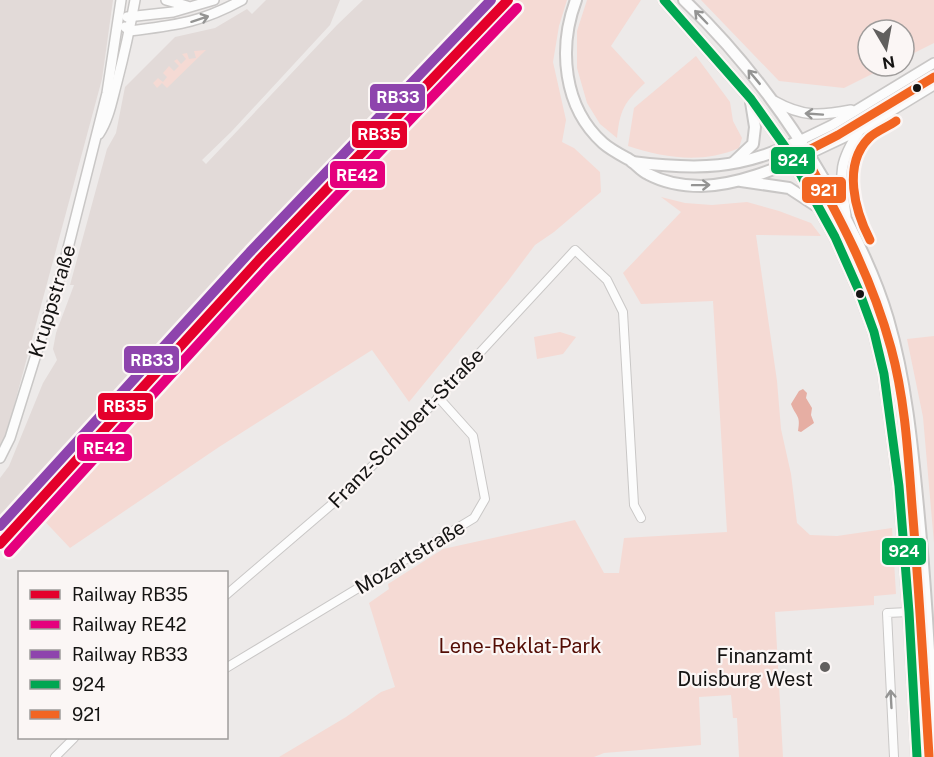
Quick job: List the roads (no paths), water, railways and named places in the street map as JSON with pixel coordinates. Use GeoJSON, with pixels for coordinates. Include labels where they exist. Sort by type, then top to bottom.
{"type":"FeatureCollection","features":[{"type":"Feature","properties":{"kind":"main road"},"geometry":{"type":"LineString","coordinates":[[576,0],[569,18],[565,43],[566,70],[573,99],[602,142],[632,161],[646,174],[665,181],[701,186],[737,181],[810,154]]}},
{"type":"Feature","properties":{"kind":"main road"},"geometry":{"type":"LineString","coordinates":[[664,0],[751,99],[786,148],[835,237],[859,291],[880,355],[891,420],[909,612],[916,757]]}},
{"type":"Feature","properties":{"kind":"main road"},"geometry":{"type":"LineString","coordinates":[[684,0],[718,34],[774,101],[810,154],[847,218],[867,261],[888,318],[907,409],[927,602],[933,757]]}},
{"type":"Feature","properties":{"kind":"main road"},"geometry":{"type":"LineString","coordinates":[[730,165],[753,144],[755,127],[751,99]]}},
{"type":"Feature","properties":{"kind":"main road"},"geometry":{"type":"LineString","coordinates":[[632,161],[674,167],[704,168],[730,165],[786,148],[801,140]]}},
{"type":"Feature","properties":{"kind":"main road"},"geometry":{"type":"LineString","coordinates":[[737,181],[789,188],[818,207]]}},
{"type":"Feature","properties":{"kind":"street","name":"Kruppstraße"},"geometry":{"type":"LineString","coordinates":[[0,458],[10,438],[63,268],[107,93],[121,0]]}},
{"type":"Feature","properties":{"kind":"street","name":"Kruppstraße"},"geometry":{"type":"LineString","coordinates":[[95,141],[105,124],[130,31],[135,0]]}},
{"type":"Feature","properties":{"kind":"street"},"geometry":{"type":"LineString","coordinates":[[166,0],[192,8]]}},
{"type":"Feature","properties":{"kind":"street"},"geometry":{"type":"LineString","coordinates":[[214,0],[192,8],[132,15],[119,21],[130,31],[179,25],[200,20],[242,0]]}},
{"type":"Feature","properties":{"kind":"street"},"geometry":{"type":"LineString","coordinates":[[801,140],[832,125],[934,63]]}},
{"type":"Feature","properties":{"kind":"street"},"geometry":{"type":"LineString","coordinates":[[810,154],[861,129],[934,85]]}},
{"type":"Feature","properties":{"kind":"street"},"geometry":{"type":"LineString","coordinates":[[774,101],[791,110],[809,115],[857,110]]}},
{"type":"Feature","properties":{"kind":"street"},"geometry":{"type":"LineString","coordinates":[[847,218],[841,174],[847,152],[861,129]]}},
{"type":"Feature","properties":{"kind":"street","name":"Franz-Schubert-Straße"},"geometry":{"type":"LineString","coordinates":[[228,593],[338,500],[401,438],[575,250],[607,280],[623,312],[634,505],[641,518]]}},
{"type":"Feature","properties":{"kind":"street","name":"Mozartstraße"},"geometry":{"type":"LineString","coordinates":[[228,667],[474,518],[485,499],[473,436],[438,397]]}},
{"type":"Feature","properties":{"kind":"street"},"geometry":{"type":"LineString","coordinates":[[894,757],[887,613],[909,612]]}},
{"type":"Feature","properties":{"kind":"street"},"geometry":{"type":"LineString","coordinates":[[55,757],[73,739]]}},
{"type":"Feature","properties":{"kind":"rail line","name":"RB33"},"geometry":{"type":"LineString","coordinates":[[0,526],[250,252],[491,0]]}},
{"type":"Feature","properties":{"kind":"rail line","name":"RB35"},"geometry":{"type":"LineString","coordinates":[[0,544],[259,260],[508,0]]}},
{"type":"Feature","properties":{"kind":"rail line","name":"RE42"},"geometry":{"type":"LineString","coordinates":[[9,552],[268,268],[517,8]]}},
{"type":"Feature","properties":{"kind":"place","name":"Finanzamt Duisburg West"},"geometry":{"type":"Point","coordinates":[825,667]}},
{"type":"Feature","properties":{"kind":"park label","name":"Lene-Reklat-Park"},"geometry":{"type":"Point","coordinates":[520,646]}}]}
